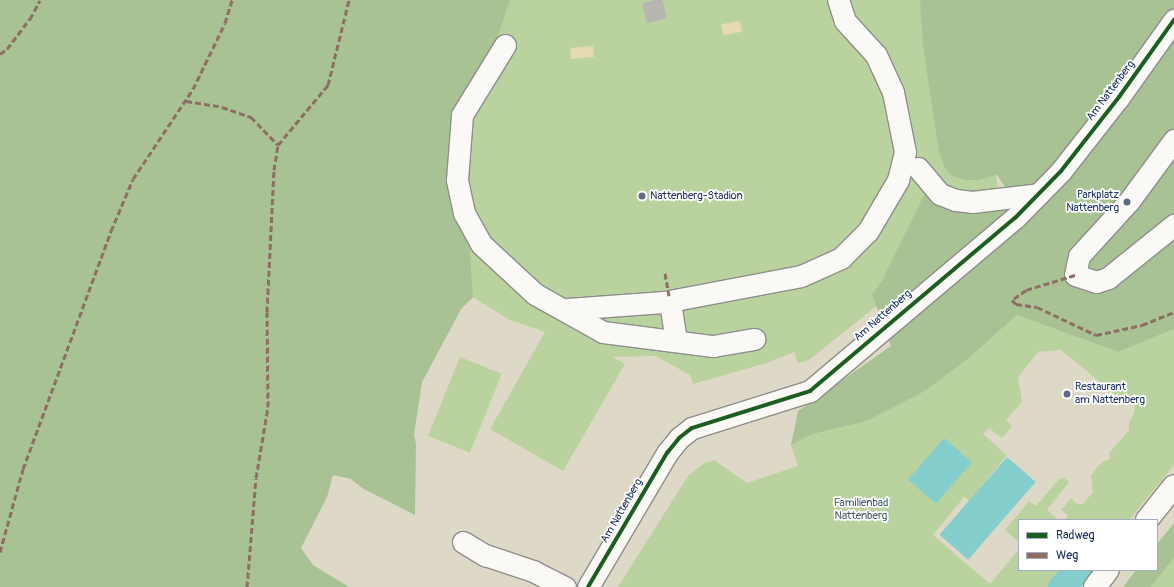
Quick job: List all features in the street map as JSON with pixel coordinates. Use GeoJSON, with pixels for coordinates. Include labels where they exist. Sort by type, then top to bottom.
{"type":"FeatureCollection","features":[{"type":"Feature","properties":{"kind":"main road"},"geometry":{"type":"LineString","coordinates":[[1148,519],[1174,486]]}},
{"type":"Feature","properties":{"kind":"main road"},"geometry":{"type":"LineString","coordinates":[[1094,587],[1107,571]]}},
{"type":"Feature","properties":{"kind":"street"},"geometry":{"type":"LineString","coordinates":[[567,309],[664,302],[801,276],[841,258],[868,231],[898,180],[905,152],[893,92],[876,55],[845,21],[838,0]]}},
{"type":"Feature","properties":{"kind":"street","name":"Am Nattenberg"},"geometry":{"type":"LineString","coordinates":[[588,587],[667,453],[679,438],[692,428],[810,391],[1015,218],[1061,171],[1119,97],[1174,20]]}},
{"type":"Feature","properties":{"kind":"street"},"geometry":{"type":"LineString","coordinates":[[505,45],[462,115],[457,180],[464,213],[481,244],[504,267],[535,294],[567,309],[603,332],[713,346],[754,339]]}},
{"type":"Feature","properties":{"kind":"street"},"geometry":{"type":"LineString","coordinates":[[1174,140],[1129,201],[1079,256],[1075,275],[1096,282],[1108,278],[1174,225]]}},
{"type":"Feature","properties":{"kind":"street"},"geometry":{"type":"LineString","coordinates":[[918,168],[940,194],[956,200],[972,202],[1039,194]]}},
{"type":"Feature","properties":{"kind":"street"},"geometry":{"type":"LineString","coordinates":[[671,309],[676,341]]}},
{"type":"Feature","properties":{"kind":"street"},"geometry":{"type":"LineString","coordinates":[[463,542],[485,555],[533,571],[565,587]]}},
{"type":"Feature","properties":{"kind":"green space"},"geometry":{"type":"Polygon","coordinates":[[[0,0],[510,0],[462,142],[473,297],[461,309],[422,382],[414,435],[416,444],[415,515],[362,488],[351,479],[333,475],[327,497],[301,548],[313,565],[349,587],[0,587],[0,0]]]}},
{"type":"Feature","properties":{"kind":"green space","name":"Nattenberg-Stadion"},"geometry":{"type":"Polygon","coordinates":[[[359,0],[974,0],[1000,207],[809,360],[798,363],[794,352],[767,363],[693,384],[690,375],[656,356],[613,357],[625,364],[563,471],[490,429],[545,332],[508,319],[473,297],[461,309],[422,382],[359,0]]]}},
{"type":"Feature","properties":{"kind":"green space"},"geometry":{"type":"Polygon","coordinates":[[[920,0],[1174,0],[1174,329],[1118,352],[1017,315],[969,358],[925,391],[867,421],[813,434],[791,445],[798,411],[891,346],[872,294],[882,281],[925,193],[944,207],[963,210],[1012,198],[997,175],[978,180],[965,180],[952,176],[945,168],[939,152],[923,46],[920,0]]]}},
{"type":"Feature","properties":{"kind":"green space","name":"Familienbad Nattenberg"},"geometry":{"type":"Polygon","coordinates":[[[1017,315],[1118,352],[1174,329],[1174,465],[1130,519],[1066,519],[1068,515],[1061,510],[1071,498],[1077,504],[1083,504],[1093,492],[1091,475],[1102,462],[1110,459],[1109,453],[1129,430],[1129,423],[1135,411],[1134,405],[1129,399],[1119,398],[1061,350],[1038,352],[1018,377],[1022,402],[1006,420],[1012,426],[1002,438],[989,428],[983,434],[1007,455],[969,501],[964,497],[933,535],[990,584],[1018,550],[1018,571],[1086,571],[1073,587],[618,587],[688,476],[703,464],[714,460],[747,483],[798,466],[791,445],[813,434],[867,421],[925,391],[969,358],[1017,315]]]}},
{"type":"Feature","properties":{"kind":"green space"},"geometry":{"type":"Polygon","coordinates":[[[460,357],[502,374],[470,453],[428,436],[460,357]]]}},
{"type":"Feature","properties":{"kind":"green space"},"geometry":{"type":"Polygon","coordinates":[[[1064,478],[1069,482],[1047,510],[1058,519],[1018,519],[1018,541],[1005,530],[1029,501],[1036,506],[1059,479],[1064,478]]]}},
{"type":"Feature","properties":{"kind":"green space"},"geometry":{"type":"Polygon","coordinates":[[[1174,523],[1174,558],[1151,587],[1123,587],[1135,571],[1158,571],[1158,543],[1174,523]]]}},
{"type":"Feature","properties":{"kind":"green space"},"geometry":{"type":"Polygon","coordinates":[[[1174,558],[1174,587],[1151,587],[1174,558]]]}},
{"type":"Feature","properties":{"kind":"sand"},"geometry":{"type":"Polygon","coordinates":[[[740,21],[742,32],[723,35],[721,24],[740,21]]]}},
{"type":"Feature","properties":{"kind":"sand"},"geometry":{"type":"Polygon","coordinates":[[[593,46],[594,57],[571,59],[570,48],[593,46]]]}},
{"type":"Feature","properties":{"kind":"water"},"geometry":{"type":"Polygon","coordinates":[[[944,438],[972,462],[936,504],[908,480],[944,438]]]}},
{"type":"Feature","properties":{"kind":"water"},"geometry":{"type":"Polygon","coordinates":[[[1007,457],[1036,482],[968,560],[939,535],[1007,457]]]}},
{"type":"Feature","properties":{"kind":"waterway"},"geometry":{"type":"LineString","coordinates":[[1061,587],[1077,571]]}},
{"type":"Feature","properties":{"kind":"tunnel"},"geometry":{"type":"LineString","coordinates":[[652,0],[658,25]]}},
{"type":"Feature","properties":{"kind":"marked path"},"geometry":{"type":"LineString","coordinates":[[0,54],[7,49],[30,19],[40,0]]}},
{"type":"Feature","properties":{"kind":"marked path"},"geometry":{"type":"LineString","coordinates":[[0,552],[23,469],[111,231],[133,179],[193,89],[225,23],[232,0]]}},
{"type":"Feature","properties":{"kind":"marked path"},"geometry":{"type":"LineString","coordinates":[[247,587],[256,478],[268,407],[267,312],[274,170],[278,145],[328,85],[349,0]]}},
{"type":"Feature","properties":{"kind":"marked path"},"geometry":{"type":"LineString","coordinates":[[186,101],[222,107],[251,117],[278,145]]}},
{"type":"Feature","properties":{"kind":"marked path"},"geometry":{"type":"LineString","coordinates":[[665,273],[669,296]]}},
{"type":"Feature","properties":{"kind":"marked path"},"geometry":{"type":"LineString","coordinates":[[1075,275],[1026,290],[1012,300],[1016,304],[1037,307],[1096,335],[1142,325],[1174,312]]}},
{"type":"Feature","properties":{"kind":"cycle path"},"geometry":{"type":"LineString","coordinates":[[588,587],[667,453],[679,438],[692,428],[810,391],[1015,218],[1061,171],[1119,97],[1174,20]]}},
{"type":"Feature","properties":{"kind":"place","name":"Nattenberg-Stadion"},"geometry":{"type":"Point","coordinates":[642,196]}},
{"type":"Feature","properties":{"kind":"place","name":"Parkplatz Nattenberg"},"geometry":{"type":"Point","coordinates":[1127,202]}},
{"type":"Feature","properties":{"kind":"place","name":"Restaurant am Nattenberg"},"geometry":{"type":"Point","coordinates":[1067,394]}}]}
